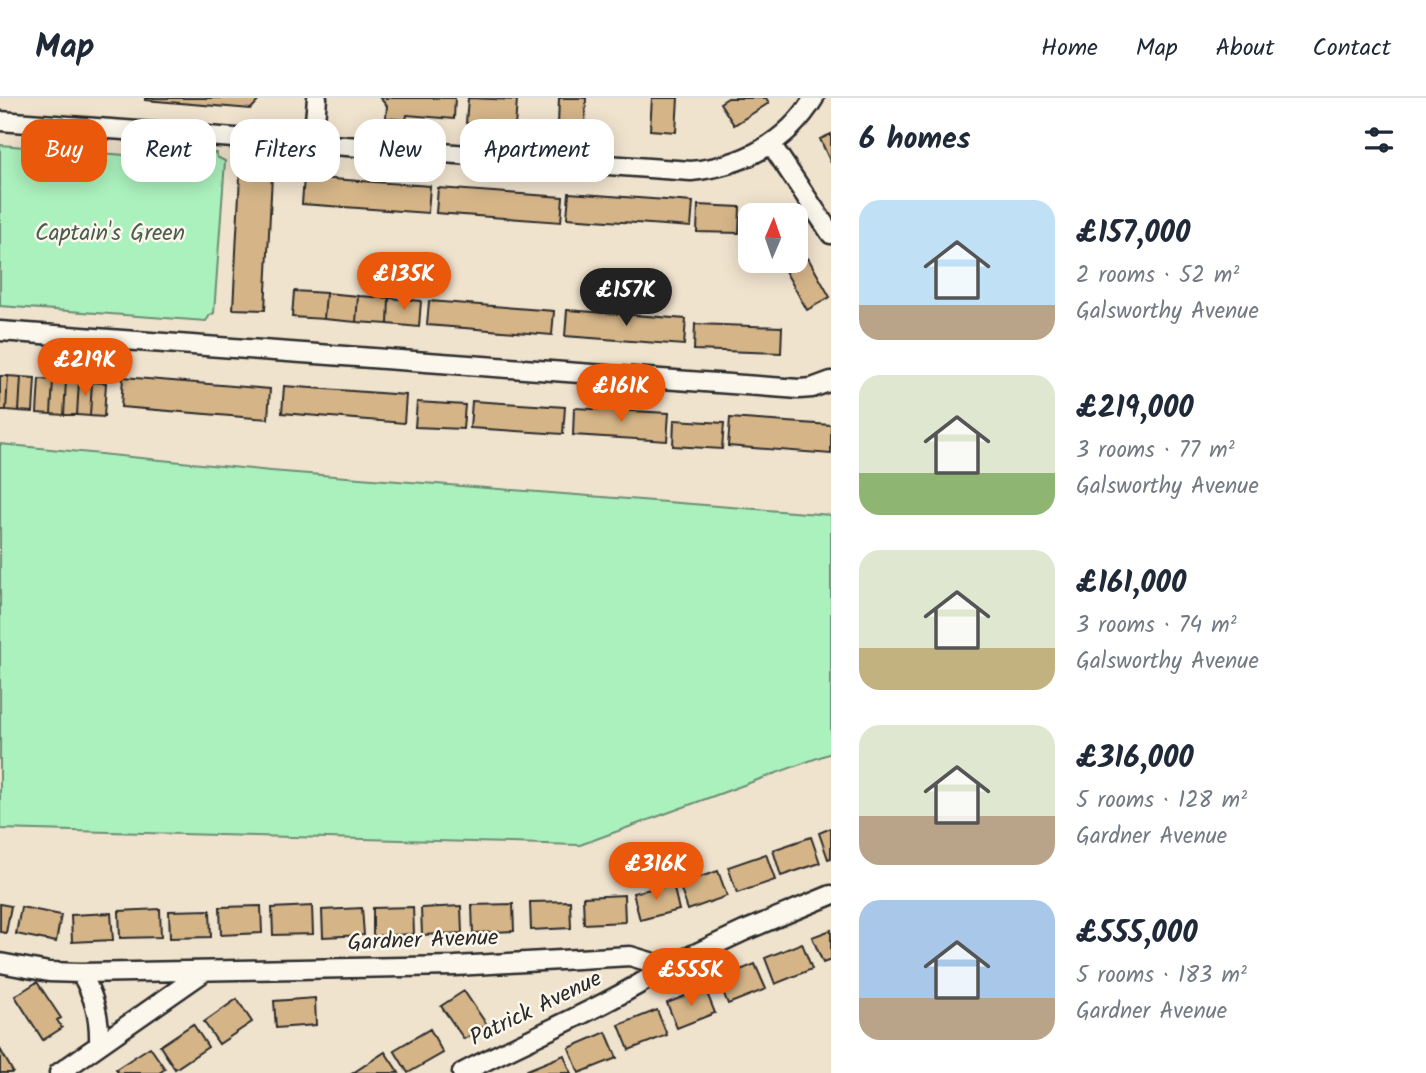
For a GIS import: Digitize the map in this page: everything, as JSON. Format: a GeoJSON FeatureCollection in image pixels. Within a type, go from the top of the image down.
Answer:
{"type":"FeatureCollection","features":[{"type":"Feature","properties":{"kind":"street"},"geometry":{"type":"LineString","coordinates":[[315,119],[317,98]]}},
{"type":"Feature","properties":{"kind":"street"},"geometry":{"type":"LineString","coordinates":[[340,146],[673,171],[709,169],[742,160],[771,144],[798,121],[814,98]]}},
{"type":"Feature","properties":{"kind":"street"},"geometry":{"type":"LineString","coordinates":[[0,121],[230,138]]}},
{"type":"Feature","properties":{"kind":"street"},"geometry":{"type":"LineString","coordinates":[[771,144],[831,234]]}},
{"type":"Feature","properties":{"kind":"street"},"geometry":{"type":"LineString","coordinates":[[0,331],[799,389],[831,382]]}},
{"type":"Feature","properties":{"kind":"street"},"geometry":{"type":"LineString","coordinates":[[667,967],[831,895]]}},
{"type":"Feature","properties":{"kind":"street","name":"Gardner Avenue"},"geometry":{"type":"LineString","coordinates":[[0,963],[49,972],[81,973],[455,966],[631,956],[667,967]]}},
{"type":"Feature","properties":{"kind":"street","name":"Patrick Avenue"},"geometry":{"type":"LineString","coordinates":[[462,1073],[512,1046],[627,993],[667,967]]}},
{"type":"Feature","properties":{"kind":"street"},"geometry":{"type":"LineString","coordinates":[[59,1073],[205,971]]}},
{"type":"Feature","properties":{"kind":"street"},"geometry":{"type":"LineString","coordinates":[[81,973],[96,1005],[100,1043]]}},
{"type":"Feature","properties":{"kind":"green space","name":"Captain's Green"},"geometry":{"type":"Polygon","coordinates":[[[0,145],[21,147],[21,182],[107,182],[107,154],[121,155],[121,182],[216,182],[216,153],[217,157],[225,161],[214,313],[206,321],[0,306],[0,145]]]}},
{"type":"Feature","properties":{"kind":"green space"},"geometry":{"type":"Polygon","coordinates":[[[0,444],[271,471],[831,515],[831,753],[580,845],[0,829],[0,444]]]}},
{"type":"Feature","properties":{"kind":"building"},"geometry":{"type":"Polygon","coordinates":[[[145,98],[261,98],[251,109],[145,98]]]}},
{"type":"Feature","properties":{"kind":"building"},"geometry":{"type":"Polygon","coordinates":[[[380,98],[455,98],[454,119],[407,115],[406,119],[386,118],[387,106],[380,98]]]}},
{"type":"Feature","properties":{"kind":"building"},"geometry":{"type":"Polygon","coordinates":[[[468,98],[517,100],[516,119],[466,119],[468,98]]]}},
{"type":"Feature","properties":{"kind":"building"},"geometry":{"type":"Polygon","coordinates":[[[559,98],[586,98],[585,119],[558,119],[559,98]]]}},
{"type":"Feature","properties":{"kind":"building"},"geometry":{"type":"Polygon","coordinates":[[[652,98],[678,98],[676,132],[650,130],[652,98]]]}},
{"type":"Feature","properties":{"kind":"building"},"geometry":{"type":"Polygon","coordinates":[[[728,98],[766,98],[769,103],[734,125],[720,103],[728,98]]]}},
{"type":"Feature","properties":{"kind":"building"},"geometry":{"type":"Polygon","coordinates":[[[831,134],[831,163],[820,139],[831,134]]]}},
{"type":"Feature","properties":{"kind":"building"},"geometry":{"type":"Polygon","coordinates":[[[340,180],[430,186],[428,213],[302,204],[304,182],[340,182],[340,180]]]}},
{"type":"Feature","properties":{"kind":"building"},"geometry":{"type":"Polygon","coordinates":[[[240,182],[272,182],[265,310],[233,309],[240,182]]]}},
{"type":"Feature","properties":{"kind":"building"},"geometry":{"type":"Polygon","coordinates":[[[438,188],[563,197],[561,222],[436,213],[438,188]]]}},
{"type":"Feature","properties":{"kind":"building"},"geometry":{"type":"Polygon","coordinates":[[[569,193],[693,202],[691,227],[567,218],[569,193]]]}},
{"type":"Feature","properties":{"kind":"building"},"geometry":{"type":"Polygon","coordinates":[[[698,205],[738,207],[738,233],[697,232],[698,205]]]}},
{"type":"Feature","properties":{"kind":"building"},"geometry":{"type":"Polygon","coordinates":[[[808,258],[830,297],[807,310],[786,273],[808,273],[808,258]]]}},
{"type":"Feature","properties":{"kind":"building"},"geometry":{"type":"Polygon","coordinates":[[[294,291],[326,293],[324,319],[292,317],[294,291]]]}},
{"type":"Feature","properties":{"kind":"building"},"geometry":{"type":"Polygon","coordinates":[[[326,293],[358,296],[356,322],[324,319],[326,293]]]}},
{"type":"Feature","properties":{"kind":"building"},"geometry":{"type":"Polygon","coordinates":[[[358,296],[389,298],[388,324],[356,322],[358,296]]]}},
{"type":"Feature","properties":{"kind":"building"},"geometry":{"type":"Polygon","coordinates":[[[389,298],[421,301],[419,327],[388,324],[389,298]]]}},
{"type":"Feature","properties":{"kind":"building"},"geometry":{"type":"Polygon","coordinates":[[[429,301],[554,311],[552,335],[427,325],[429,301]]]}},
{"type":"Feature","properties":{"kind":"building"},"geometry":{"type":"Polygon","coordinates":[[[567,310],[686,319],[684,345],[565,336],[567,310]]]}},
{"type":"Feature","properties":{"kind":"building"},"geometry":{"type":"Polygon","coordinates":[[[695,324],[782,327],[781,353],[694,350],[695,324]]]}},
{"type":"Feature","properties":{"kind":"building"},"geometry":{"type":"Polygon","coordinates":[[[0,376],[8,376],[6,410],[0,410],[0,376]]]}},
{"type":"Feature","properties":{"kind":"building"},"geometry":{"type":"Polygon","coordinates":[[[8,376],[21,377],[19,411],[6,410],[8,376]]]}},
{"type":"Feature","properties":{"kind":"building"},"geometry":{"type":"Polygon","coordinates":[[[21,377],[35,378],[33,412],[19,411],[21,377]]]}},
{"type":"Feature","properties":{"kind":"building"},"geometry":{"type":"Polygon","coordinates":[[[123,377],[270,389],[268,419],[121,407],[123,377]]]}},
{"type":"Feature","properties":{"kind":"building"},"geometry":{"type":"Polygon","coordinates":[[[39,379],[53,380],[51,414],[37,413],[39,379]]]}},
{"type":"Feature","properties":{"kind":"building"},"geometry":{"type":"Polygon","coordinates":[[[53,380],[66,381],[64,415],[51,414],[53,380]]]}},
{"type":"Feature","properties":{"kind":"building"},"geometry":{"type":"Polygon","coordinates":[[[66,381],[79,381],[77,415],[64,415],[66,381]]]}},
{"type":"Feature","properties":{"kind":"building"},"geometry":{"type":"Polygon","coordinates":[[[79,381],[92,382],[90,416],[77,415],[79,381]]]}},
{"type":"Feature","properties":{"kind":"building"},"geometry":{"type":"Polygon","coordinates":[[[92,382],[106,383],[104,417],[90,416],[92,382]]]}},
{"type":"Feature","properties":{"kind":"building"},"geometry":{"type":"Polygon","coordinates":[[[284,386],[406,395],[404,423],[282,413],[284,386]]]}},
{"type":"Feature","properties":{"kind":"building"},"geometry":{"type":"Polygon","coordinates":[[[472,401],[565,407],[563,434],[470,428],[472,401]]]}},
{"type":"Feature","properties":{"kind":"building"},"geometry":{"type":"Polygon","coordinates":[[[417,402],[465,405],[463,429],[415,427],[417,402]]]}},
{"type":"Feature","properties":{"kind":"building"},"geometry":{"type":"Polygon","coordinates":[[[574,408],[669,413],[667,441],[573,435],[574,408]]]}},
{"type":"Feature","properties":{"kind":"building"},"geometry":{"type":"Polygon","coordinates":[[[730,418],[831,425],[831,454],[728,446],[730,418]]]}},
{"type":"Feature","properties":{"kind":"building"},"geometry":{"type":"Polygon","coordinates":[[[674,420],[724,423],[722,449],[673,446],[674,420]]]}},
{"type":"Feature","properties":{"kind":"building"},"geometry":{"type":"Polygon","coordinates":[[[831,828],[831,858],[828,859],[819,833],[831,828]]]}},
{"type":"Feature","properties":{"kind":"building"},"geometry":{"type":"Polygon","coordinates":[[[811,837],[820,863],[781,876],[773,850],[811,837]]]}},
{"type":"Feature","properties":{"kind":"building"},"geometry":{"type":"Polygon","coordinates":[[[766,854],[775,880],[737,893],[728,867],[766,854]]]}},
{"type":"Feature","properties":{"kind":"building"},"geometry":{"type":"Polygon","coordinates":[[[718,871],[727,896],[688,910],[679,884],[718,871]]]}},
{"type":"Feature","properties":{"kind":"building"},"geometry":{"type":"Polygon","coordinates":[[[673,884],[679,910],[640,920],[633,893],[673,884]]]}},
{"type":"Feature","properties":{"kind":"building"},"geometry":{"type":"Polygon","coordinates":[[[624,895],[625,922],[584,924],[583,897],[624,895]]]}},
{"type":"Feature","properties":{"kind":"building"},"geometry":{"type":"Polygon","coordinates":[[[570,901],[571,928],[531,930],[530,902],[570,901]]]}},
{"type":"Feature","properties":{"kind":"building"},"geometry":{"type":"Polygon","coordinates":[[[0,904],[11,906],[6,933],[0,932],[0,904]]]}},
{"type":"Feature","properties":{"kind":"building"},"geometry":{"type":"Polygon","coordinates":[[[513,904],[514,931],[473,933],[472,905],[513,904]]]}},
{"type":"Feature","properties":{"kind":"building"},"geometry":{"type":"Polygon","coordinates":[[[261,906],[262,933],[221,935],[220,907],[261,906]]]}},
{"type":"Feature","properties":{"kind":"building"},"geometry":{"type":"Polygon","coordinates":[[[312,906],[313,934],[273,935],[272,908],[312,906]]]}},
{"type":"Feature","properties":{"kind":"building"},"geometry":{"type":"Polygon","coordinates":[[[461,906],[462,933],[422,935],[421,908],[461,906]]]}},
{"type":"Feature","properties":{"kind":"building"},"geometry":{"type":"Polygon","coordinates":[[[21,907],[61,915],[56,942],[16,934],[21,907]]]}},
{"type":"Feature","properties":{"kind":"building"},"geometry":{"type":"Polygon","coordinates":[[[413,907],[414,934],[373,936],[373,908],[413,907]]]}},
{"type":"Feature","properties":{"kind":"building"},"geometry":{"type":"Polygon","coordinates":[[[362,908],[364,935],[323,937],[322,910],[362,908]]]}},
{"type":"Feature","properties":{"kind":"building"},"geometry":{"type":"Polygon","coordinates":[[[160,909],[161,937],[120,938],[119,911],[160,909]]]}},
{"type":"Feature","properties":{"kind":"building"},"geometry":{"type":"Polygon","coordinates":[[[210,910],[211,937],[170,938],[169,911],[210,910]]]}},
{"type":"Feature","properties":{"kind":"building"},"geometry":{"type":"Polygon","coordinates":[[[111,913],[113,940],[72,942],[71,915],[111,913]]]}},
{"type":"Feature","properties":{"kind":"building"},"geometry":{"type":"Polygon","coordinates":[[[831,930],[831,960],[823,963],[812,937],[831,930]]]}},
{"type":"Feature","properties":{"kind":"building"},"geometry":{"type":"Polygon","coordinates":[[[802,943],[812,969],[775,984],[765,958],[802,943]]]}},
{"type":"Feature","properties":{"kind":"building"},"geometry":{"type":"Polygon","coordinates":[[[755,964],[766,989],[728,1004],[718,979],[755,964]]]}},
{"type":"Feature","properties":{"kind":"building"},"geometry":{"type":"Polygon","coordinates":[[[37,982],[61,1018],[57,1020],[62,1028],[43,1040],[15,996],[37,982]]]}},
{"type":"Feature","properties":{"kind":"building"},"geometry":{"type":"Polygon","coordinates":[[[705,988],[715,1013],[677,1028],[667,1003],[705,988]]]}},
{"type":"Feature","properties":{"kind":"building"},"geometry":{"type":"Polygon","coordinates":[[[464,991],[487,1025],[464,1039],[441,1006],[464,991]]]}},
{"type":"Feature","properties":{"kind":"building"},"geometry":{"type":"Polygon","coordinates":[[[315,998],[316,1025],[276,1028],[274,1001],[315,998]]]}},
{"type":"Feature","properties":{"kind":"building"},"geometry":{"type":"Polygon","coordinates":[[[237,999],[252,1022],[219,1044],[204,1022],[237,999]]]}},
{"type":"Feature","properties":{"kind":"building"},"geometry":{"type":"Polygon","coordinates":[[[657,1010],[667,1035],[629,1050],[619,1025],[657,1010]]]}},
{"type":"Feature","properties":{"kind":"building"},"geometry":{"type":"Polygon","coordinates":[[[193,1024],[208,1047],[175,1069],[160,1046],[193,1024]]]}},
{"type":"Feature","properties":{"kind":"building"},"geometry":{"type":"Polygon","coordinates":[[[430,1029],[443,1053],[408,1073],[394,1050],[430,1029]]]}},
{"type":"Feature","properties":{"kind":"building"},"geometry":{"type":"Polygon","coordinates":[[[606,1032],[617,1058],[579,1073],[569,1048],[606,1032]]]}},
{"type":"Feature","properties":{"kind":"building"},"geometry":{"type":"Polygon","coordinates":[[[150,1047],[165,1069],[159,1073],[118,1073],[116,1069],[150,1047]]]}},
{"type":"Feature","properties":{"kind":"building"},"geometry":{"type":"Polygon","coordinates":[[[0,1049],[13,1072],[0,1073],[0,1049]]]}},
{"type":"Feature","properties":{"kind":"building"},"geometry":{"type":"Polygon","coordinates":[[[385,1052],[399,1073],[353,1073],[385,1052]]]}},
{"type":"Feature","properties":{"kind":"building"},"geometry":{"type":"Polygon","coordinates":[[[564,1055],[571,1073],[528,1073],[527,1070],[564,1055]]]}}]}
